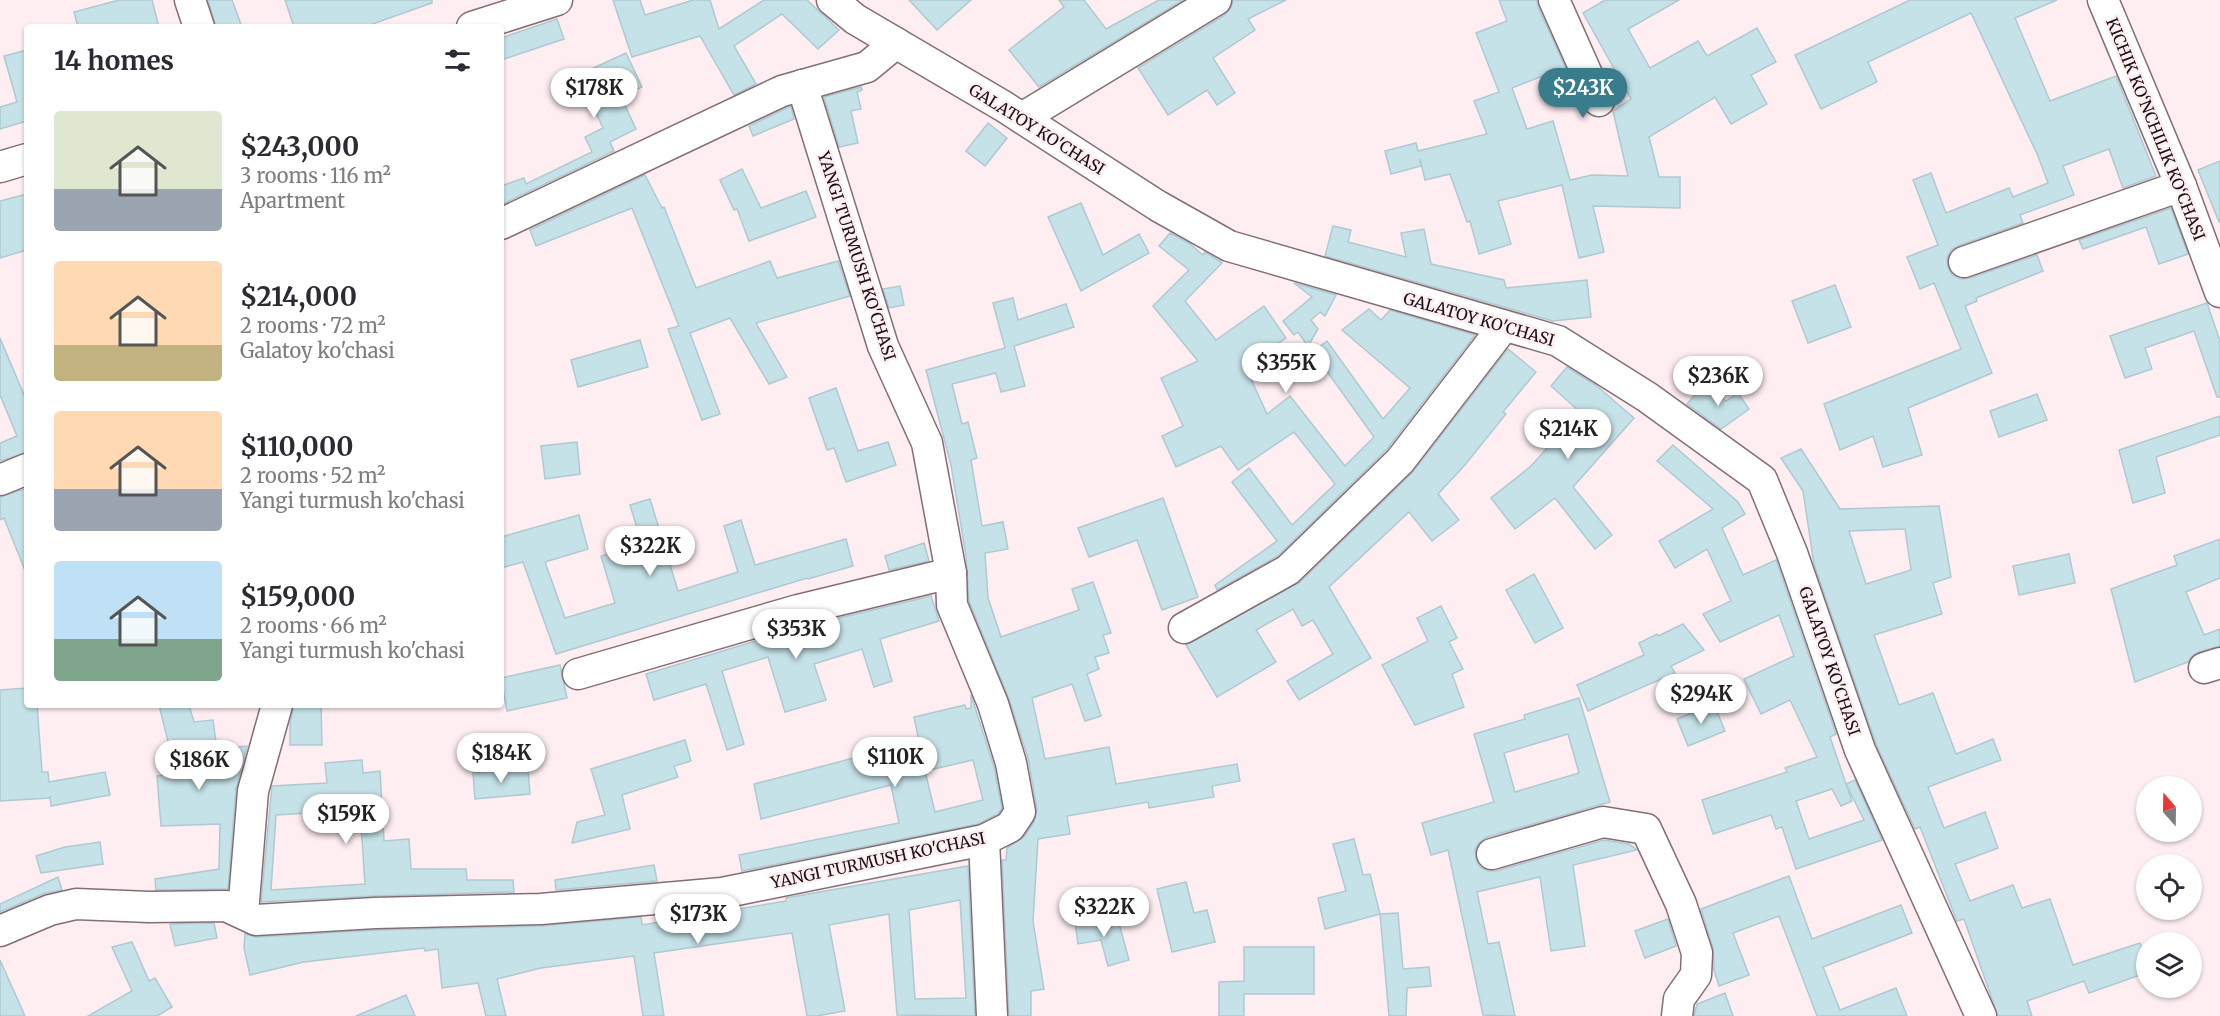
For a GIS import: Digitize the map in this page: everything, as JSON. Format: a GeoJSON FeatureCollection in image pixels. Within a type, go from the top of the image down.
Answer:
{"type":"FeatureCollection","features":[{"type":"Feature","properties":{"kind":"street"},"geometry":{"type":"LineString","coordinates":[[190,0],[198,24]]}},
{"type":"Feature","properties":{"kind":"street"},"geometry":{"type":"LineString","coordinates":[[481,24],[557,0]]}},
{"type":"Feature","properties":{"kind":"street","name":"GALATOY KO'CHASI"},"geometry":{"type":"LineString","coordinates":[[832,0],[855,19],[1022,118],[1158,206],[1229,246],[1558,341],[1647,397],[1762,480],[1792,553],[1860,750],[1981,1016]]}},
{"type":"Feature","properties":{"kind":"street"},"geometry":{"type":"LineString","coordinates":[[1022,118],[1216,0]]}},
{"type":"Feature","properties":{"kind":"street"},"geometry":{"type":"LineString","coordinates":[[1554,0],[1599,101]]}},
{"type":"Feature","properties":{"kind":"street","name":"KICHIK KO‘NCHILIK KO‘CHASI"},"geometry":{"type":"LineString","coordinates":[[2103,0],[2181,186],[2220,292]]}},
{"type":"Feature","properties":{"kind":"street"},"geometry":{"type":"LineString","coordinates":[[504,223],[782,91],[867,67],[896,43]]}},
{"type":"Feature","properties":{"kind":"street","name":"YANGI TURMUSH KO'CHASI"},"geometry":{"type":"LineString","coordinates":[[0,931],[50,910],[76,904],[149,907],[226,906],[256,920],[375,913],[541,909],[722,893],[984,840],[1010,827],[1020,812],[1011,763],[993,704],[952,605],[951,573],[927,443],[883,346],[802,85]]}},
{"type":"Feature","properties":{"kind":"street"},"geometry":{"type":"LineString","coordinates":[[0,167],[24,160]]}},
{"type":"Feature","properties":{"kind":"street"},"geometry":{"type":"LineString","coordinates":[[1964,262],[2181,186]]}},
{"type":"Feature","properties":{"kind":"street"},"geometry":{"type":"LineString","coordinates":[[1184,628],[1287,570],[1400,461],[1504,326]]}},
{"type":"Feature","properties":{"kind":"street"},"geometry":{"type":"LineString","coordinates":[[0,480],[24,470]]}},
{"type":"Feature","properties":{"kind":"street"},"geometry":{"type":"LineString","coordinates":[[578,674],[798,610],[951,573]]}},
{"type":"Feature","properties":{"kind":"street"},"geometry":{"type":"LineString","coordinates":[[243,913],[253,791],[276,708]]}},
{"type":"Feature","properties":{"kind":"street"},"geometry":{"type":"LineString","coordinates":[[1492,854],[1603,822],[1646,829],[1682,903],[1696,953],[1696,975],[1678,999],[1677,1016]]}},
{"type":"Feature","properties":{"kind":"street"},"geometry":{"type":"LineString","coordinates":[[984,840],[992,1016]]}},
{"type":"Feature","properties":{"kind":"building"},"geometry":{"type":"Polygon","coordinates":[[[119,0],[152,0],[158,24],[77,24],[74,12],[119,0]]]}},
{"type":"Feature","properties":{"kind":"building"},"geometry":{"type":"Polygon","coordinates":[[[208,0],[232,0],[241,24],[215,24],[208,0]]]}},
{"type":"Feature","properties":{"kind":"building"},"geometry":{"type":"Polygon","coordinates":[[[285,0],[432,0],[432,3],[372,24],[293,24],[285,0]]]}},
{"type":"Feature","properties":{"kind":"building"},"geometry":{"type":"Polygon","coordinates":[[[613,0],[640,0],[645,15],[693,0],[710,0],[719,29],[764,0],[807,0],[839,30],[818,49],[782,14],[734,46],[756,84],[734,95],[700,36],[632,57],[613,0]]]}},
{"type":"Feature","properties":{"kind":"building"},"geometry":{"type":"Polygon","coordinates":[[[909,0],[971,0],[937,30],[909,0]]]}},
{"type":"Feature","properties":{"kind":"building"},"geometry":{"type":"Polygon","coordinates":[[[1059,0],[1084,0],[1106,29],[1159,0],[1183,0],[1039,87],[1009,50],[1064,7],[1059,0]]]}},
{"type":"Feature","properties":{"kind":"building"},"geometry":{"type":"Polygon","coordinates":[[[1233,0],[1286,0],[1248,19],[1255,30],[1213,58],[1235,93],[1217,105],[1207,90],[1168,115],[1138,68],[1225,15],[1231,8],[1233,0]]]}},
{"type":"Feature","properties":{"kind":"building"},"geometry":{"type":"Polygon","coordinates":[[[1499,0],[1537,0],[1538,7],[1568,73],[1555,78],[1553,72],[1512,88],[1527,129],[1553,121],[1570,180],[1592,175],[1628,176],[1613,111],[1631,99],[1583,13],[1605,0],[1679,0],[1628,29],[1650,68],[1698,41],[1707,56],[1757,28],[1776,62],[1751,75],[1767,104],[1731,124],[1715,97],[1649,137],[1659,177],[1680,177],[1680,208],[1593,206],[1604,252],[1579,258],[1562,185],[1498,201],[1511,244],[1479,254],[1470,221],[1467,222],[1450,174],[1425,180],[1420,159],[1421,166],[1391,174],[1385,151],[1416,143],[1418,151],[1487,134],[1474,101],[1499,92],[1476,33],[1507,21],[1499,0]]]}},
{"type":"Feature","properties":{"kind":"building"},"geometry":{"type":"Polygon","coordinates":[[[1910,0],[2057,0],[2015,18],[2050,101],[2116,76],[2156,176],[2123,188],[2109,149],[2063,166],[2074,195],[2020,215],[2023,223],[1951,250],[1947,258],[1948,267],[1952,275],[1960,279],[1970,278],[2037,255],[2043,271],[1976,298],[1977,301],[1965,306],[1992,373],[1908,408],[1922,455],[1883,467],[1873,436],[1840,450],[1824,404],[1961,349],[1934,283],[1920,289],[1907,257],[1938,245],[1913,180],[1931,173],[1946,213],[2009,188],[2013,197],[2048,183],[2038,156],[1971,13],[1868,62],[1877,82],[1821,109],[1795,55],[1910,0]]]}},
{"type":"Feature","properties":{"kind":"building"},"geometry":{"type":"Polygon","coordinates":[[[557,19],[564,39],[504,59],[504,37],[557,19]]]}},
{"type":"Feature","properties":{"kind":"building"},"geometry":{"type":"Polygon","coordinates":[[[24,51],[24,122],[0,129],[0,107],[17,102],[4,56],[24,51]]]}},
{"type":"Feature","properties":{"kind":"building"},"geometry":{"type":"Polygon","coordinates":[[[626,53],[642,87],[621,97],[636,129],[610,142],[614,151],[504,204],[504,185],[524,178],[526,184],[592,152],[585,137],[603,128],[578,75],[626,53]]]}},
{"type":"Feature","properties":{"kind":"building"},"geometry":{"type":"Polygon","coordinates":[[[861,87],[862,90],[857,92],[861,109],[851,111],[858,143],[839,147],[824,97],[861,87]]]}},
{"type":"Feature","properties":{"kind":"building"},"geometry":{"type":"Polygon","coordinates":[[[791,106],[794,119],[753,136],[749,126],[791,106]]]}},
{"type":"Feature","properties":{"kind":"building"},"geometry":{"type":"Polygon","coordinates":[[[988,123],[1007,138],[985,166],[966,151],[988,123]]]}},
{"type":"Feature","properties":{"kind":"building"},"geometry":{"type":"Polygon","coordinates":[[[2220,161],[2220,222],[2219,222],[2198,170],[2220,161]]]}},
{"type":"Feature","properties":{"kind":"building"},"geometry":{"type":"Polygon","coordinates":[[[742,169],[761,208],[806,191],[816,217],[749,241],[737,209],[734,210],[720,180],[742,169]]]}},
{"type":"Feature","properties":{"kind":"building"},"geometry":{"type":"Polygon","coordinates":[[[645,175],[662,208],[664,207],[696,288],[770,261],[777,278],[838,261],[850,296],[756,323],[787,377],[769,384],[730,318],[690,333],[720,414],[702,420],[668,329],[679,326],[632,208],[536,246],[530,230],[645,175]]]}},
{"type":"Feature","properties":{"kind":"building"},"geometry":{"type":"Polygon","coordinates":[[[24,195],[24,251],[0,258],[0,201],[24,195]]]}},
{"type":"Feature","properties":{"kind":"building"},"geometry":{"type":"Polygon","coordinates":[[[1081,203],[1103,255],[1139,234],[1149,253],[1081,291],[1048,217],[1081,203]]]}},
{"type":"Feature","properties":{"kind":"building"},"geometry":{"type":"Polygon","coordinates":[[[2171,208],[2188,254],[2159,264],[2146,227],[2083,249],[2079,240],[2171,208]]]}},
{"type":"Feature","properties":{"kind":"building"},"geometry":{"type":"Polygon","coordinates":[[[1333,226],[1351,230],[1348,242],[1406,257],[1401,233],[1424,229],[1431,264],[1504,280],[1506,288],[1587,280],[1591,317],[1553,321],[1325,256],[1333,226]]]}},
{"type":"Feature","properties":{"kind":"building"},"geometry":{"type":"Polygon","coordinates":[[[1170,233],[1189,243],[1203,255],[1205,252],[1222,263],[1185,301],[1216,340],[1264,306],[1286,338],[1245,366],[1267,414],[1290,396],[1345,466],[1374,437],[1313,352],[1327,341],[1383,419],[1410,388],[1342,330],[1369,309],[1381,320],[1390,310],[1475,335],[1387,449],[1278,556],[1217,590],[1215,585],[1277,541],[1232,482],[1249,468],[1292,525],[1335,484],[1294,432],[1238,470],[1221,446],[1176,467],[1162,436],[1183,426],[1161,378],[1198,361],[1153,306],[1189,270],[1159,246],[1170,233]]]}},
{"type":"Feature","properties":{"kind":"building"},"geometry":{"type":"Polygon","coordinates":[[[1294,283],[1336,295],[1325,316],[1320,312],[1311,320],[1318,329],[1308,346],[1298,332],[1294,335],[1283,321],[1312,297],[1294,283]]]}},
{"type":"Feature","properties":{"kind":"building"},"geometry":{"type":"Polygon","coordinates":[[[1835,285],[1851,327],[1808,343],[1792,301],[1835,285]]]}},
{"type":"Feature","properties":{"kind":"building"},"geometry":{"type":"Polygon","coordinates":[[[900,286],[904,305],[889,308],[883,289],[900,286]]]}},
{"type":"Feature","properties":{"kind":"building"},"geometry":{"type":"Polygon","coordinates":[[[1013,298],[1018,320],[1066,304],[1074,327],[1014,346],[1025,386],[1001,392],[996,373],[952,384],[962,424],[968,422],[977,458],[971,460],[982,526],[1003,522],[1008,549],[985,553],[988,598],[1001,637],[1079,610],[1072,589],[1093,582],[1111,633],[1103,635],[1109,653],[1095,657],[1099,669],[1087,674],[1101,716],[1085,721],[1072,684],[1032,698],[1045,759],[1109,747],[1116,784],[1237,764],[1240,781],[1212,786],[1214,797],[1149,808],[1148,802],[1067,816],[1070,834],[1038,839],[1033,921],[1044,989],[1031,991],[1031,1016],[1009,1016],[1002,860],[1006,860],[1007,848],[1024,837],[1034,822],[1037,809],[1028,758],[1009,699],[969,601],[966,556],[951,465],[926,370],[1005,348],[993,303],[1013,298]]]}},
{"type":"Feature","properties":{"kind":"building"},"geometry":{"type":"Polygon","coordinates":[[[2207,303],[2220,341],[2220,397],[2217,397],[2194,331],[2145,348],[2152,369],[2125,378],[2110,336],[2207,303]]]}},
{"type":"Feature","properties":{"kind":"building"},"geometry":{"type":"Polygon","coordinates":[[[0,338],[24,395],[24,453],[0,461],[0,443],[17,436],[0,395],[0,338]]]}},
{"type":"Feature","properties":{"kind":"building"},"geometry":{"type":"Polygon","coordinates":[[[640,340],[648,367],[578,387],[571,360],[640,340]]]}},
{"type":"Feature","properties":{"kind":"building"},"geometry":{"type":"Polygon","coordinates":[[[1508,349],[1536,372],[1503,412],[1506,414],[1438,494],[1459,520],[1432,541],[1409,512],[1329,587],[1371,658],[1299,700],[1287,681],[1333,654],[1313,620],[1302,626],[1293,609],[1256,630],[1276,662],[1217,697],[1186,645],[1300,582],[1412,473],[1508,349]]]}},
{"type":"Feature","properties":{"kind":"building"},"geometry":{"type":"Polygon","coordinates":[[[1567,367],[1597,386],[1634,418],[1573,487],[1612,535],[1595,549],[1555,498],[1515,529],[1491,498],[1530,467],[1580,412],[1551,386],[1567,367]]]}},
{"type":"Feature","properties":{"kind":"building"},"geometry":{"type":"Polygon","coordinates":[[[1705,383],[1726,401],[1738,393],[1749,409],[1721,429],[1687,404],[1705,383]]]}},
{"type":"Feature","properties":{"kind":"building"},"geometry":{"type":"Polygon","coordinates":[[[836,388],[858,451],[888,442],[896,465],[846,482],[834,448],[827,450],[809,398],[836,388]]]}},
{"type":"Feature","properties":{"kind":"building"},"geometry":{"type":"Polygon","coordinates":[[[2037,394],[2047,420],[1999,437],[1990,411],[2037,394]]]}},
{"type":"Feature","properties":{"kind":"building"},"geometry":{"type":"Polygon","coordinates":[[[2220,416],[2220,435],[2156,457],[2165,493],[2133,503],[2119,450],[2220,416]]]}},
{"type":"Feature","properties":{"kind":"building"},"geometry":{"type":"Polygon","coordinates":[[[577,442],[580,474],[545,479],[541,446],[577,442]]]}},
{"type":"Feature","properties":{"kind":"building"},"geometry":{"type":"Polygon","coordinates":[[[1673,445],[1738,502],[1745,514],[1722,528],[1743,575],[1776,560],[1836,734],[1830,737],[1846,784],[1855,780],[1882,840],[1796,869],[1782,827],[1776,829],[1771,815],[1713,834],[1702,800],[1787,772],[1785,768],[1817,757],[1790,700],[1761,714],[1744,679],[1794,656],[1779,615],[1720,642],[1703,614],[1731,601],[1707,549],[1675,568],[1659,541],[1713,509],[1657,461],[1673,445]],[[1846,784],[1852,801],[1841,806],[1832,789],[1796,801],[1809,839],[1864,820],[1846,784]]]}},
{"type":"Feature","properties":{"kind":"building"},"geometry":{"type":"Polygon","coordinates":[[[1801,449],[1840,509],[1939,506],[1951,577],[1933,583],[1942,614],[1874,635],[1899,705],[1933,693],[1956,754],[1993,739],[2001,760],[1928,787],[1944,828],[1985,812],[1998,848],[1955,864],[1970,901],[2013,885],[2022,908],[2050,899],[2073,965],[2136,944],[2136,977],[2089,993],[2084,981],[2027,1001],[2032,1016],[1998,1016],[1964,919],[1957,921],[1920,827],[1915,829],[1876,744],[1814,564],[1803,491],[1781,458],[1801,449]],[[1905,529],[1849,531],[1866,584],[1911,570],[1905,529]]]}},
{"type":"Feature","properties":{"kind":"building"},"geometry":{"type":"Polygon","coordinates":[[[24,489],[24,568],[4,518],[0,520],[0,497],[24,489]]]}},
{"type":"Feature","properties":{"kind":"building"},"geometry":{"type":"Polygon","coordinates":[[[1163,498],[1198,597],[1162,610],[1137,540],[1089,557],[1078,528],[1163,498]]]}},
{"type":"Feature","properties":{"kind":"building"},"geometry":{"type":"Polygon","coordinates":[[[650,499],[678,591],[738,572],[724,526],[741,520],[755,565],[846,539],[853,566],[556,654],[523,562],[504,567],[504,536],[579,515],[588,549],[545,562],[565,618],[615,603],[601,556],[642,544],[630,505],[650,499]]]}},
{"type":"Feature","properties":{"kind":"building"},"geometry":{"type":"Polygon","coordinates":[[[2220,539],[2220,578],[2186,592],[2204,635],[2220,629],[2220,646],[2199,652],[2188,662],[2135,682],[2111,589],[2177,565],[2174,556],[2220,539]]]}},
{"type":"Feature","properties":{"kind":"building"},"geometry":{"type":"Polygon","coordinates":[[[924,543],[929,561],[889,570],[885,556],[924,543]]]}},
{"type":"Feature","properties":{"kind":"building"},"geometry":{"type":"Polygon","coordinates":[[[2069,554],[2075,583],[2019,595],[2013,566],[2069,554]]]}},
{"type":"Feature","properties":{"kind":"building"},"geometry":{"type":"Polygon","coordinates":[[[1534,574],[1563,628],[1535,643],[1506,590],[1534,574]]]}},
{"type":"Feature","properties":{"kind":"building"},"geometry":{"type":"Polygon","coordinates":[[[931,596],[939,621],[880,639],[892,681],[874,687],[862,649],[814,664],[826,700],[785,712],[768,657],[722,671],[744,744],[727,750],[706,684],[654,700],[646,674],[802,627],[931,596]]]}},
{"type":"Feature","properties":{"kind":"building"},"geometry":{"type":"Polygon","coordinates":[[[1441,606],[1457,638],[1449,642],[1463,669],[1452,674],[1464,707],[1415,725],[1382,665],[1428,641],[1417,618],[1441,606]]]}},
{"type":"Feature","properties":{"kind":"building"},"geometry":{"type":"Polygon","coordinates":[[[1683,624],[1704,650],[1671,666],[1675,673],[1588,711],[1577,685],[1644,655],[1639,643],[1683,624]]]}},
{"type":"Feature","properties":{"kind":"building"},"geometry":{"type":"Polygon","coordinates":[[[560,665],[567,698],[507,711],[504,677],[560,665]]]}},
{"type":"Feature","properties":{"kind":"building"},"geometry":{"type":"Polygon","coordinates":[[[24,688],[24,708],[37,708],[42,772],[48,772],[49,782],[105,772],[110,795],[51,806],[50,796],[50,798],[0,801],[0,690],[24,688]]]}},
{"type":"Feature","properties":{"kind":"building"},"geometry":{"type":"Polygon","coordinates":[[[971,695],[994,767],[1002,808],[998,814],[978,824],[742,871],[739,855],[899,823],[891,785],[761,819],[754,784],[919,741],[914,717],[965,705],[966,709],[971,708],[971,695]],[[973,760],[925,771],[935,812],[983,800],[973,760]]]}},
{"type":"Feature","properties":{"kind":"building"},"geometry":{"type":"Polygon","coordinates":[[[1579,698],[1610,802],[1487,837],[1475,849],[1480,867],[1488,871],[1496,871],[1604,840],[1629,844],[1637,850],[1573,865],[1585,946],[1551,951],[1540,877],[1477,892],[1488,944],[1499,942],[1515,1016],[1483,1015],[1448,850],[1431,855],[1422,823],[1494,802],[1474,734],[1525,719],[1524,715],[1579,698]],[[1568,734],[1504,753],[1515,792],[1579,773],[1568,734]]]}},
{"type":"Feature","properties":{"kind":"building"},"geometry":{"type":"Polygon","coordinates":[[[1714,704],[1725,731],[1688,746],[1677,719],[1714,704]]]}},
{"type":"Feature","properties":{"kind":"building"},"geometry":{"type":"Polygon","coordinates":[[[160,708],[190,708],[194,722],[213,720],[217,749],[247,746],[236,789],[228,889],[156,890],[155,879],[219,869],[220,824],[161,826],[157,776],[176,774],[160,708]]]}},
{"type":"Feature","properties":{"kind":"building"},"geometry":{"type":"Polygon","coordinates":[[[293,708],[321,708],[322,745],[290,745],[290,724],[293,708]]]}},
{"type":"Feature","properties":{"kind":"building"},"geometry":{"type":"Polygon","coordinates":[[[685,740],[691,761],[674,766],[678,777],[622,795],[630,829],[572,843],[577,822],[605,815],[591,769],[685,740]]]}},
{"type":"Feature","properties":{"kind":"building"},"geometry":{"type":"Polygon","coordinates":[[[362,760],[363,773],[380,771],[384,841],[409,839],[411,869],[466,869],[467,880],[513,880],[514,892],[261,902],[272,786],[327,783],[325,763],[362,760]],[[360,810],[276,815],[271,890],[365,884],[360,810]]]}},
{"type":"Feature","properties":{"kind":"building"},"geometry":{"type":"Polygon","coordinates":[[[528,769],[530,794],[475,799],[473,773],[528,769]]]}},
{"type":"Feature","properties":{"kind":"building"},"geometry":{"type":"Polygon","coordinates":[[[1354,839],[1363,875],[1370,874],[1380,914],[1325,929],[1318,898],[1346,891],[1333,844],[1354,839]]]}},
{"type":"Feature","properties":{"kind":"building"},"geometry":{"type":"Polygon","coordinates":[[[100,842],[103,864],[41,873],[36,856],[65,847],[100,842]]]}},
{"type":"Feature","properties":{"kind":"building"},"geometry":{"type":"Polygon","coordinates":[[[654,865],[657,881],[556,890],[555,880],[654,865]]]}},
{"type":"Feature","properties":{"kind":"building"},"geometry":{"type":"Polygon","coordinates":[[[968,866],[975,1016],[897,1015],[889,914],[829,925],[845,1011],[817,1016],[807,1016],[792,933],[654,953],[664,1016],[643,1016],[634,956],[541,968],[497,979],[506,1016],[486,1016],[478,983],[442,988],[438,949],[425,951],[424,948],[304,962],[250,975],[244,948],[245,934],[257,937],[376,930],[541,926],[641,917],[642,925],[786,901],[786,898],[968,866]],[[960,900],[909,910],[915,999],[966,998],[960,900]]]}},
{"type":"Feature","properties":{"kind":"building"},"geometry":{"type":"Polygon","coordinates":[[[1789,876],[1812,939],[1901,905],[1912,933],[1823,967],[1840,1010],[1896,988],[1907,1016],[1817,1016],[1779,916],[1733,933],[1749,975],[1719,986],[1714,970],[1713,948],[1701,909],[1789,876]]]}},
{"type":"Feature","properties":{"kind":"building"},"geometry":{"type":"Polygon","coordinates":[[[58,877],[62,890],[43,894],[0,912],[0,904],[58,877]]]}},
{"type":"Feature","properties":{"kind":"building"},"geometry":{"type":"Polygon","coordinates":[[[1186,882],[1194,913],[1207,910],[1215,942],[1172,952],[1157,889],[1186,882]]]}},
{"type":"Feature","properties":{"kind":"building"},"geometry":{"type":"Polygon","coordinates":[[[1398,913],[1403,969],[1429,967],[1431,986],[1407,988],[1406,1016],[1389,1016],[1380,914],[1398,913]]]}},
{"type":"Feature","properties":{"kind":"building"},"geometry":{"type":"Polygon","coordinates":[[[1117,916],[1129,960],[1108,966],[1101,940],[1078,944],[1075,922],[1117,916]]]}},
{"type":"Feature","properties":{"kind":"building"},"geometry":{"type":"Polygon","coordinates":[[[1668,919],[1676,946],[1645,958],[1635,931],[1668,919]]]}},
{"type":"Feature","properties":{"kind":"building"},"geometry":{"type":"Polygon","coordinates":[[[214,923],[217,938],[175,946],[170,924],[214,923]]]}},
{"type":"Feature","properties":{"kind":"building"},"geometry":{"type":"Polygon","coordinates":[[[132,942],[149,981],[155,978],[172,1007],[157,1016],[88,1016],[132,991],[112,947],[132,942]]]}},
{"type":"Feature","properties":{"kind":"building"},"geometry":{"type":"Polygon","coordinates":[[[1244,947],[1314,947],[1314,994],[1244,994],[1244,1016],[1219,1016],[1219,982],[1244,981],[1244,947]]]}},
{"type":"Feature","properties":{"kind":"building"},"geometry":{"type":"Polygon","coordinates":[[[0,960],[25,1016],[0,1016],[0,960]]]}},
{"type":"Feature","properties":{"kind":"building"},"geometry":{"type":"Polygon","coordinates":[[[1725,993],[1733,1016],[1694,1016],[1697,1004],[1725,993]]]}},
{"type":"Feature","properties":{"kind":"building"},"geometry":{"type":"Polygon","coordinates":[[[406,995],[415,1016],[356,1016],[406,995]]]}}]}
